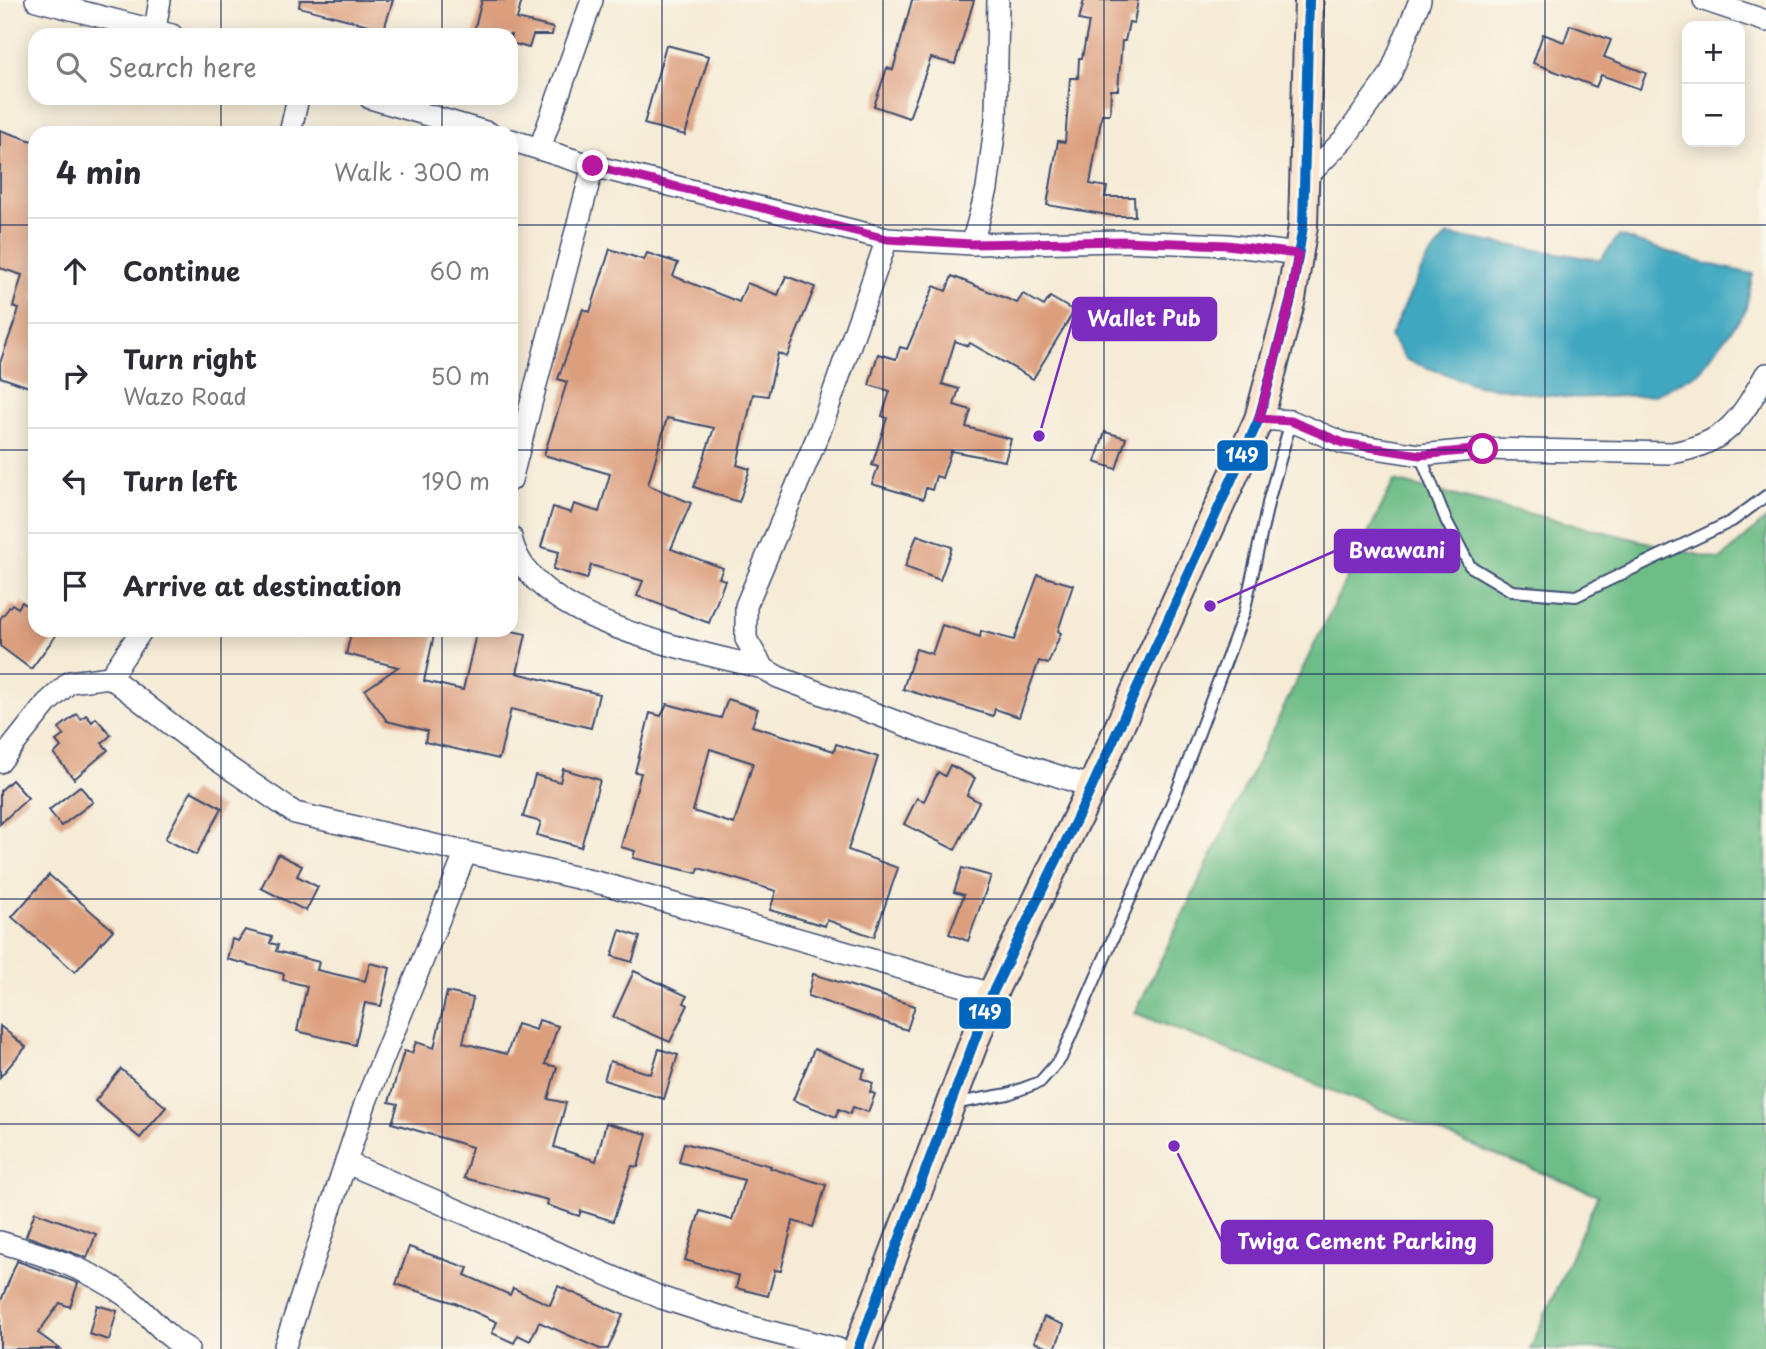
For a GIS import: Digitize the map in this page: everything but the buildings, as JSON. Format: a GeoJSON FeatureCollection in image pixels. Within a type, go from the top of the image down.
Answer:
{"type":"FeatureCollection","features":[{"type":"Feature","properties":{"kind":"main road"},"geometry":{"type":"LineString","coordinates":[[858,1349],[992,994],[1092,787],[1259,419],[1291,299],[1298,254],[1306,178],[1309,0]]}},
{"type":"Feature","properties":{"kind":"street"},"geometry":{"type":"LineString","coordinates":[[36,0],[147,28]]}},
{"type":"Feature","properties":{"kind":"street"},"geometry":{"type":"LineString","coordinates":[[160,0],[163,28]]}},
{"type":"Feature","properties":{"kind":"street"},"geometry":{"type":"LineString","coordinates":[[540,148],[592,0]]}},
{"type":"Feature","properties":{"kind":"street"},"geometry":{"type":"LineString","coordinates":[[972,244],[987,189],[996,120],[998,0]]}},
{"type":"Feature","properties":{"kind":"street"},"geometry":{"type":"LineString","coordinates":[[1306,178],[1344,139],[1390,75],[1420,0]]}},
{"type":"Feature","properties":{"kind":"street"},"geometry":{"type":"LineString","coordinates":[[1704,0],[1766,21]]}},
{"type":"Feature","properties":{"kind":"street"},"geometry":{"type":"LineString","coordinates":[[292,126],[296,105]]}},
{"type":"Feature","properties":{"kind":"street"},"geometry":{"type":"LineString","coordinates":[[394,105],[465,126]]}},
{"type":"Feature","properties":{"kind":"street"},"geometry":{"type":"LineString","coordinates":[[518,142],[593,166],[887,239],[972,244],[1122,241],[1227,245],[1298,254]]}},
{"type":"Feature","properties":{"kind":"street"},"geometry":{"type":"LineString","coordinates":[[518,453],[593,166]]}},
{"type":"Feature","properties":{"kind":"street"},"geometry":{"type":"LineString","coordinates":[[763,668],[746,639],[746,606],[821,428],[887,239]]}},
{"type":"Feature","properties":{"kind":"street"},"geometry":{"type":"LineString","coordinates":[[1259,419],[1291,421],[1343,443],[1420,455],[1483,449],[1672,453],[1700,448],[1724,435],[1743,414],[1766,374]]}},
{"type":"Feature","properties":{"kind":"street"},"geometry":{"type":"LineString","coordinates":[[518,550],[533,578],[578,613],[659,642],[763,668],[778,677],[926,733],[1092,787]]}},
{"type":"Feature","properties":{"kind":"street"},"geometry":{"type":"LineString","coordinates":[[110,677],[137,637]]}},
{"type":"Feature","properties":{"kind":"street"},"geometry":{"type":"LineString","coordinates":[[0,762],[47,703],[70,681],[110,677],[213,757],[295,813],[604,884],[992,994]]}},
{"type":"Feature","properties":{"kind":"street"},"geometry":{"type":"LineString","coordinates":[[284,1349],[366,1101],[466,852]]}},
{"type":"Feature","properties":{"kind":"street"},"geometry":{"type":"LineString","coordinates":[[347,1163],[662,1298],[755,1328],[838,1349]]}},
{"type":"Feature","properties":{"kind":"street"},"geometry":{"type":"LineString","coordinates":[[0,1242],[59,1259],[99,1280],[125,1296],[188,1349]]}},
{"type":"Feature","properties":{"kind":"lane"},"geometry":{"type":"LineString","coordinates":[[950,1105],[1008,1094],[1040,1082],[1061,1058],[1177,791],[1244,613],[1269,499],[1291,421]]}},
{"type":"Feature","properties":{"kind":"lane"},"geometry":{"type":"LineString","coordinates":[[1420,455],[1470,566],[1511,591],[1576,596],[1732,521],[1766,496]]}},
{"type":"Feature","properties":{"kind":"green space"},"geometry":{"type":"Polygon","coordinates":[[[1394,481],[1720,560],[1766,519],[1766,1349],[1530,1349],[1598,1195],[1135,1013],[1394,481]]]}},
{"type":"Feature","properties":{"kind":"water"},"geometry":{"type":"Polygon","coordinates":[[[1447,235],[1600,260],[1619,236],[1703,263],[1753,274],[1745,312],[1698,373],[1655,395],[1569,398],[1476,385],[1406,360],[1390,336],[1426,261],[1447,235]]]}},
{"type":"Feature","properties":{"kind":"transit line","name":"149"},"geometry":{"type":"LineString","coordinates":[[858,1349],[992,994],[1092,787],[1259,419],[1291,299],[1303,226],[1309,0]]}},
{"type":"Feature","properties":{"kind":"place","name":"Wallet Pub"},"geometry":{"type":"Point","coordinates":[1039,436]}},
{"type":"Feature","properties":{"kind":"place","name":"Bwawani"},"geometry":{"type":"Point","coordinates":[1210,606]}},
{"type":"Feature","properties":{"kind":"place","name":"Twiga Cement Parking"},"geometry":{"type":"Point","coordinates":[1174,1146]}},
{"type":"Feature","properties":{"kind":"route"},"geometry":{"type":"LineString","coordinates":[[593,166],[887,239],[972,244],[1122,241],[1227,245],[1298,254],[1291,299],[1259,419],[1291,421],[1343,443],[1420,455],[1483,449]]}}]}
